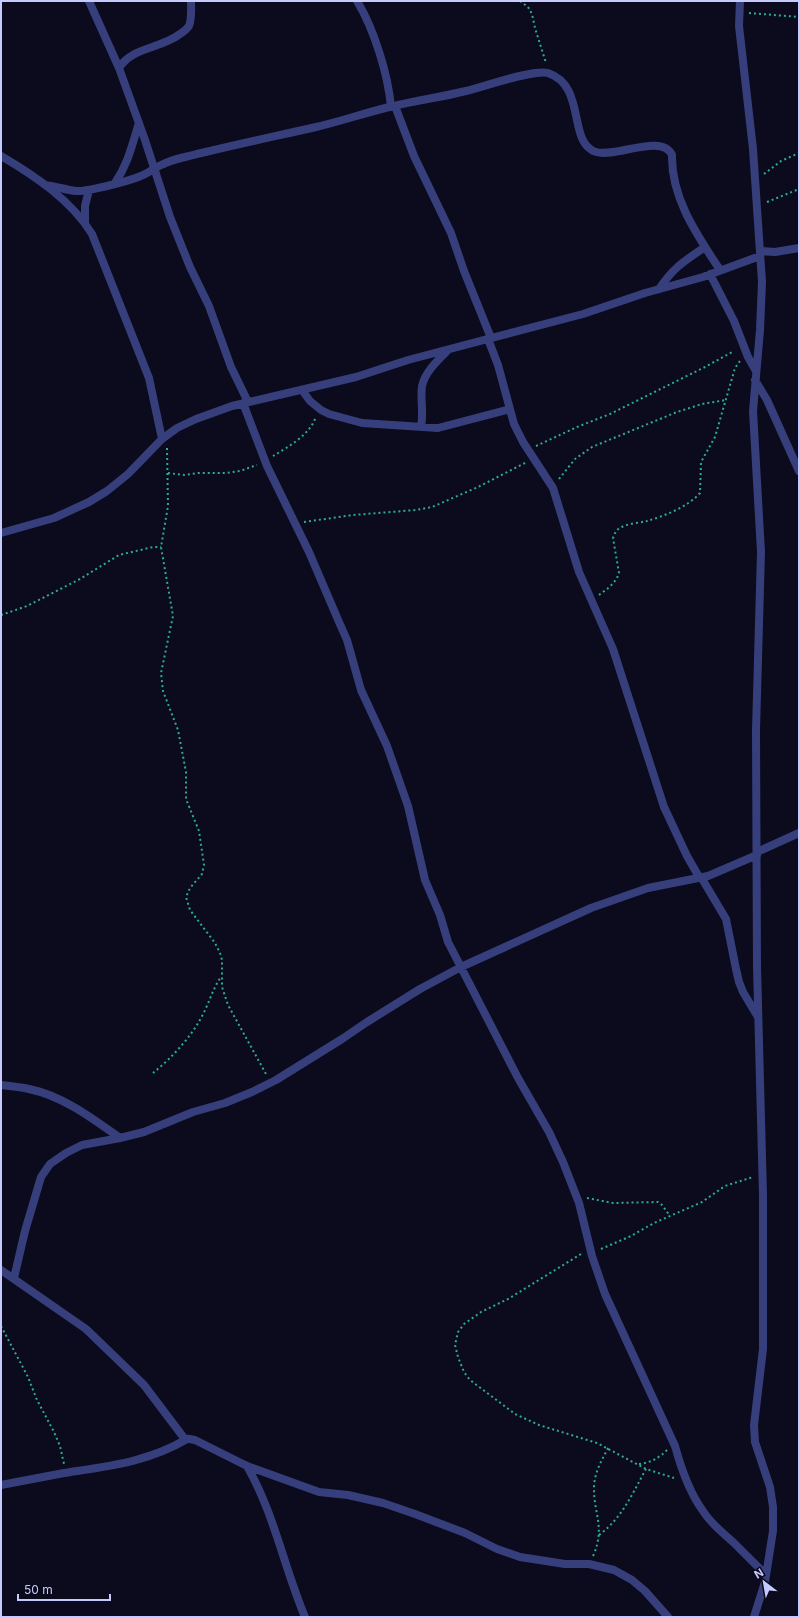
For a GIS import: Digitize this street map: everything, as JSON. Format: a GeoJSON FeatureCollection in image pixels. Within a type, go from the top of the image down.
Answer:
{"type":"FeatureCollection","features":[{"type":"Feature","properties":{"kind":"street"},"geometry":{"type":"LineString","coordinates":[[89,1],[119,68],[170,217],[190,267],[209,306],[246,403],[265,461],[293,522],[309,552],[347,640],[361,690],[388,746],[408,806],[425,880],[440,914],[448,942],[518,1078],[549,1132],[566,1169],[576,1196],[592,1256],[606,1294],[673,1441],[687,1482],[702,1510],[716,1527],[766,1575]]}},
{"type":"Feature","properties":{"kind":"street"},"geometry":{"type":"LineString","coordinates":[[119,68],[127,57],[133,53],[162,44],[186,30],[189,25],[191,1]]}},
{"type":"Feature","properties":{"kind":"street"},"geometry":{"type":"LineString","coordinates":[[357,1],[364,12],[371,32],[389,85],[393,106],[450,234],[490,338],[514,424],[528,450],[553,488],[579,572],[613,649],[664,807],[687,856],[726,919],[739,982],[745,996],[758,1017]]}},
{"type":"Feature","properties":{"kind":"street"},"geometry":{"type":"LineString","coordinates":[[740,1],[739,26],[742,66],[750,120],[762,282],[760,330],[753,411],[761,552],[756,730],[756,853],[758,1017],[763,1174],[763,1348],[754,1424],[756,1442],[770,1487],[773,1507],[773,1531],[766,1575],[754,1617]]}},
{"type":"Feature","properties":{"kind":"street"},"geometry":{"type":"LineString","coordinates":[[45,184],[74,191],[89,190],[140,177],[166,162],[183,157],[317,127],[393,106],[464,91],[534,72],[540,72],[561,80],[570,92],[578,119],[581,138],[588,148],[597,152],[613,153],[654,145],[666,147],[670,150],[672,155],[675,186],[679,198],[705,248],[720,270]]}},
{"type":"Feature","properties":{"kind":"street"},"geometry":{"type":"LineString","coordinates":[[115,183],[123,171],[128,159],[139,123]]}},
{"type":"Feature","properties":{"kind":"street"},"geometry":{"type":"LineString","coordinates":[[1,156],[30,173],[45,184],[85,223],[99,251],[149,378],[164,438]]}},
{"type":"Feature","properties":{"kind":"street"},"geometry":{"type":"LineString","coordinates":[[85,223],[85,206],[89,190]]}},
{"type":"Feature","properties":{"kind":"street"},"geometry":{"type":"LineString","coordinates":[[659,290],[677,266],[705,248]]}},
{"type":"Feature","properties":{"kind":"street"},"geometry":{"type":"LineString","coordinates":[[1,534],[54,518],[89,502],[128,474],[164,438],[177,428],[196,419],[246,403],[356,377],[408,360],[584,314],[710,274],[760,253],[799,248]]}},
{"type":"Feature","properties":{"kind":"street"},"geometry":{"type":"LineString","coordinates":[[710,274],[734,321],[747,355],[756,371]]}},
{"type":"Feature","properties":{"kind":"street"},"geometry":{"type":"LineString","coordinates":[[421,427],[423,409],[422,385],[432,368],[448,350]]}},
{"type":"Feature","properties":{"kind":"street"},"geometry":{"type":"LineString","coordinates":[[755,380],[767,400],[799,472]]}},
{"type":"Feature","properties":{"kind":"street"},"geometry":{"type":"LineString","coordinates":[[302,390],[310,401],[319,409],[329,414],[362,423],[438,428],[510,409]]}},
{"type":"Feature","properties":{"kind":"street"},"geometry":{"type":"LineString","coordinates":[[14,1278],[30,1211],[41,1177],[50,1164],[66,1153],[82,1145],[144,1132],[193,1112],[225,1103],[252,1092],[270,1083],[342,1039],[420,988],[461,967],[591,908],[648,888],[700,877],[726,869],[799,833]]}},
{"type":"Feature","properties":{"kind":"street"},"geometry":{"type":"LineString","coordinates":[[1,1085],[29,1089],[64,1101],[95,1120],[120,1138]]}},
{"type":"Feature","properties":{"kind":"street"},"geometry":{"type":"LineString","coordinates":[[1,1270],[86,1330],[117,1358],[144,1385],[184,1438],[195,1440],[247,1466],[319,1492],[348,1495],[383,1503],[415,1514],[520,1557],[565,1564],[589,1564],[614,1570],[632,1580],[645,1590],[668,1617]]}},
{"type":"Feature","properties":{"kind":"street"},"geometry":{"type":"LineString","coordinates":[[1,1485],[129,1463],[154,1456],[187,1439]]}},
{"type":"Feature","properties":{"kind":"street"},"geometry":{"type":"LineString","coordinates":[[247,1466],[254,1477],[273,1523],[305,1617]]}},
{"type":"Feature","properties":{"kind":"path"},"geometry":{"type":"LineString","coordinates":[[520,1],[528,7],[532,14],[543,54],[551,75]]}},
{"type":"Feature","properties":{"kind":"path"},"geometry":{"type":"LineString","coordinates":[[745,12],[799,18]]}},
{"type":"Feature","properties":{"kind":"path"},"geometry":{"type":"LineString","coordinates":[[762,176],[781,161],[799,153]]}},
{"type":"Feature","properties":{"kind":"path"},"geometry":{"type":"LineString","coordinates":[[764,204],[799,189]]}},
{"type":"Feature","properties":{"kind":"path"},"geometry":{"type":"LineString","coordinates":[[528,450],[549,439],[610,414],[744,346]]}},
{"type":"Feature","properties":{"kind":"path"},"geometry":{"type":"LineString","coordinates":[[591,600],[605,591],[617,578],[619,573],[619,565],[613,538],[618,529],[648,521],[667,513],[700,494],[701,462],[715,436],[735,368],[747,355]]}},
{"type":"Feature","properties":{"kind":"path"},"geometry":{"type":"LineString","coordinates":[[553,488],[575,459],[592,447],[677,412],[702,404],[726,400]]}},
{"type":"Feature","properties":{"kind":"path"},"geometry":{"type":"LineString","coordinates":[[168,474],[184,475],[198,473],[226,473],[240,471],[265,461],[294,444],[310,428],[319,409]]}},
{"type":"Feature","properties":{"kind":"path"},"geometry":{"type":"LineString","coordinates":[[164,438],[168,474],[168,506],[161,547],[172,616],[161,673],[163,691],[178,730],[186,772],[186,799],[199,831],[204,866],[202,874],[190,888],[186,898],[190,910],[215,943],[220,953],[222,960],[222,986],[228,1005],[270,1083]]}},
{"type":"Feature","properties":{"kind":"path"},"geometry":{"type":"LineString","coordinates":[[293,522],[416,510],[432,507],[478,487],[534,458]]}},
{"type":"Feature","properties":{"kind":"path"},"geometry":{"type":"LineString","coordinates":[[1,615],[27,606],[45,597],[80,579],[119,555],[152,547],[161,547]]}},
{"type":"Feature","properties":{"kind":"path"},"geometry":{"type":"LineString","coordinates":[[153,1073],[168,1059],[192,1032],[206,1009],[213,991],[221,977]]}},
{"type":"Feature","properties":{"kind":"path"},"geometry":{"type":"LineString","coordinates":[[592,1256],[600,1250],[702,1202],[725,1186],[763,1174]]}},
{"type":"Feature","properties":{"kind":"path"},"geometry":{"type":"LineString","coordinates":[[576,1196],[613,1203],[658,1202],[670,1216]]}},
{"type":"Feature","properties":{"kind":"path"},"geometry":{"type":"LineString","coordinates":[[590,1248],[508,1299],[481,1312],[464,1324],[458,1332],[455,1345],[464,1372],[470,1380],[515,1414],[539,1425],[608,1448],[646,1469],[661,1475],[687,1482]]}},
{"type":"Feature","properties":{"kind":"path"},"geometry":{"type":"LineString","coordinates":[[1,1326],[28,1377],[37,1400],[57,1439],[63,1460],[64,1473]]}},
{"type":"Feature","properties":{"kind":"path"},"geometry":{"type":"LineString","coordinates":[[638,1464],[647,1463],[656,1459],[664,1453],[673,1441]]}},
{"type":"Feature","properties":{"kind":"path"},"geometry":{"type":"LineString","coordinates":[[589,1564],[598,1546],[599,1536],[594,1486],[598,1467],[608,1448]]}},
{"type":"Feature","properties":{"kind":"path"},"geometry":{"type":"LineString","coordinates":[[599,1536],[608,1529],[630,1501],[646,1469]]}}]}
